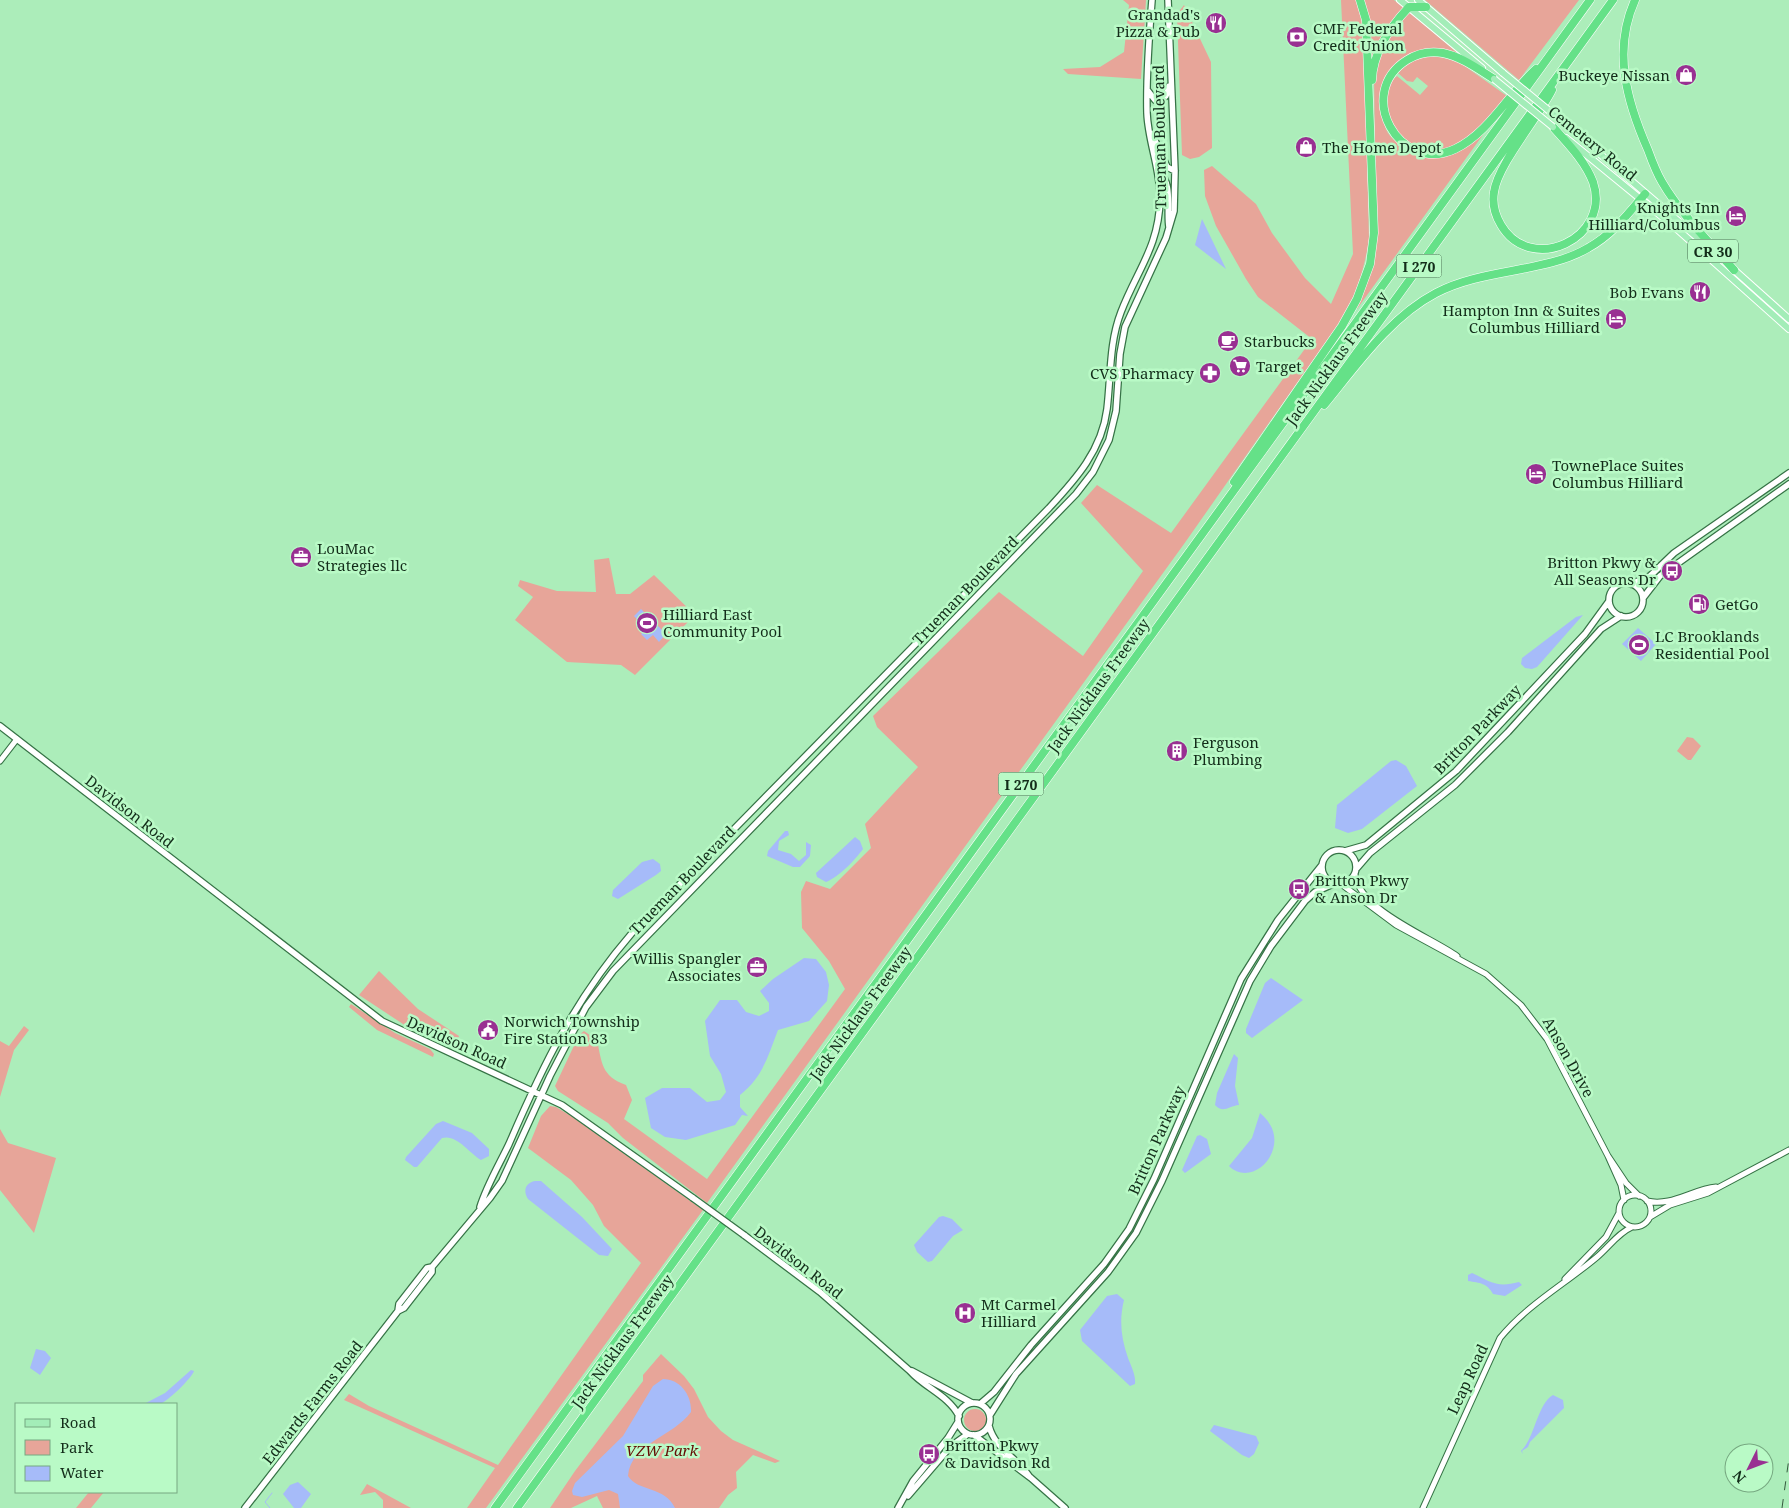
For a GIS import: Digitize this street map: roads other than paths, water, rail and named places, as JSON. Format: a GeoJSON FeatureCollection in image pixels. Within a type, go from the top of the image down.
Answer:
{"type":"FeatureCollection","features":[{"type":"Feature","properties":{"kind":"highway"},"geometry":{"type":"LineString","coordinates":[[1206,529],[1246,462],[1342,326],[1357,299],[1370,264],[1374,233],[1372,145],[1366,20],[1360,0]]}},
{"type":"Feature","properties":{"kind":"highway","name":"Jack Nicklaus Freeway"},"geometry":{"type":"LineString","coordinates":[[495,1508],[1590,0]]}},
{"type":"Feature","properties":{"kind":"highway","name":"Jack Nicklaus Freeway"},"geometry":{"type":"LineString","coordinates":[[517,1508],[1613,0]]}},
{"type":"Feature","properties":{"kind":"highway"},"geometry":{"type":"LineString","coordinates":[[1635,0],[1623,51],[1625,85],[1636,124],[1662,182],[1700,233],[1734,270]]}},
{"type":"Feature","properties":{"kind":"highway"},"geometry":{"type":"LineString","coordinates":[[1372,145],[1373,71],[1376,58],[1391,29],[1409,7],[1426,6]]}},
{"type":"Feature","properties":{"kind":"highway"},"geometry":{"type":"LineString","coordinates":[[1494,79],[1453,56],[1435,52],[1417,55],[1399,65],[1390,78],[1384,97],[1385,117],[1396,136],[1413,149],[1435,154],[1448,152],[1474,137],[1524,80],[1547,60]]}},
{"type":"Feature","properties":{"kind":"highway"},"geometry":{"type":"LineString","coordinates":[[1553,127],[1587,169],[1594,184],[1595,209],[1588,225],[1574,240],[1553,249],[1533,248],[1516,242],[1503,228],[1494,205],[1494,193],[1496,183],[1505,165],[1541,111],[1562,70]]}},
{"type":"Feature","properties":{"kind":"highway"},"geometry":{"type":"LineString","coordinates":[[1277,463],[1367,354],[1400,320],[1422,301],[1468,280],[1561,259],[1587,250],[1612,232],[1643,196]]}},
{"type":"Feature","properties":{"kind":"main road","name":"Trueman Boulevard"},"geometry":{"type":"LineString","coordinates":[[532,1090],[580,1000],[629,937],[1042,514],[1086,466],[1100,437],[1107,410],[1113,338],[1121,312],[1155,240],[1160,199],[1158,170],[1149,129],[1148,91],[1152,0]]}},
{"type":"Feature","properties":{"kind":"main road","name":"Trueman Boulevard"},"geometry":{"type":"LineString","coordinates":[[540,1094],[586,1007],[613,971],[1088,479],[1105,448],[1113,426],[1116,411],[1120,354],[1125,327],[1169,229],[1175,198],[1168,0]]}},
{"type":"Feature","properties":{"kind":"main road","name":"Cemetery Road"},"geometry":{"type":"LineString","coordinates":[[1400,0],[1553,127],[1643,196],[1734,270],[1789,319]]}},
{"type":"Feature","properties":{"kind":"main road","name":"Cemetery Road"},"geometry":{"type":"LineString","coordinates":[[1418,0],[1558,118],[1789,329]]}},
{"type":"Feature","properties":{"kind":"main road"},"geometry":{"type":"LineString","coordinates":[[1148,91],[1155,100],[1160,101],[1164,99],[1168,91],[1171,72]]}},
{"type":"Feature","properties":{"kind":"main road"},"geometry":{"type":"LineString","coordinates":[[1149,129],[1165,163],[1175,171]]}},
{"type":"Feature","properties":{"kind":"main road"},"geometry":{"type":"LineString","coordinates":[[1158,170],[1164,175],[1168,188],[1169,229]]}},
{"type":"Feature","properties":{"kind":"main road"},"geometry":{"type":"LineString","coordinates":[[1789,473],[1674,553],[1650,576],[1631,584],[1616,587],[1610,594],[1609,601],[1614,612],[1626,617],[1637,613],[1643,598],[1660,576],[1789,484]]}},
{"type":"Feature","properties":{"kind":"main road"},"geometry":{"type":"LineString","coordinates":[[1631,584],[1639,589],[1643,598]]}},
{"type":"Feature","properties":{"kind":"main road","name":"Britton Parkway"},"geometry":{"type":"LineString","coordinates":[[1345,850],[1357,849],[1366,845],[1456,771],[1585,634],[1609,601]]}},
{"type":"Feature","properties":{"kind":"main road","name":"Britton Parkway"},"geometry":{"type":"LineString","coordinates":[[1357,868],[1370,853],[1455,785],[1508,732],[1601,629],[1621,616]]}},
{"type":"Feature","properties":{"kind":"main road","name":"Davidson Road"},"geometry":{"type":"LineString","coordinates":[[0,726],[382,1021],[532,1090],[591,1124],[820,1292],[910,1370],[920,1383],[948,1401],[958,1419]]}},
{"type":"Feature","properties":{"kind":"main road"},"geometry":{"type":"LineString","coordinates":[[1345,850],[1354,857],[1357,868],[1355,875],[1349,882],[1333,884],[1324,876],[1322,865],[1330,852],[1345,850]]}},
{"type":"Feature","properties":{"kind":"main road","name":"Britton Parkway"},"geometry":{"type":"LineString","coordinates":[[980,1404],[994,1392],[1011,1368],[1104,1264],[1128,1229],[1158,1170],[1241,978],[1278,920],[1322,865]]}},
{"type":"Feature","properties":{"kind":"main road","name":"Britton Parkway"},"geometry":{"type":"LineString","coordinates":[[990,1415],[1016,1374],[1108,1272],[1136,1233],[1166,1172],[1250,981],[1270,946],[1305,901],[1315,892],[1333,884]]}},
{"type":"Feature","properties":{"kind":"main road","name":"Edwards Farms Road"},"geometry":{"type":"LineString","coordinates":[[479,1209],[532,1090]]}},
{"type":"Feature","properties":{"kind":"main road","name":"Edwards Farms Road"},"geometry":{"type":"LineString","coordinates":[[245,1508],[398,1311],[399,1304],[427,1268],[432,1267],[490,1198],[502,1181],[540,1094]]}},
{"type":"Feature","properties":{"kind":"main road","name":"Davidson Road"},"geometry":{"type":"LineString","coordinates":[[910,1370],[972,1403]]}},
{"type":"Feature","properties":{"kind":"main road"},"geometry":{"type":"LineString","coordinates":[[904,1500],[913,1481],[948,1438],[962,1409],[972,1403],[980,1404],[990,1415],[989,1426],[994,1441],[1023,1466],[1030,1478]]}},
{"type":"Feature","properties":{"kind":"main road"},"geometry":{"type":"LineString","coordinates":[[958,1419],[971,1435],[1030,1478],[1065,1508]]}},
{"type":"Feature","properties":{"kind":"main road"},"geometry":{"type":"LineString","coordinates":[[898,1508],[919,1486],[951,1446],[971,1435],[983,1433],[989,1426]]}},
{"type":"Feature","properties":{"kind":"street"},"geometry":{"type":"LineString","coordinates":[[0,761],[17,739]]}},
{"type":"Feature","properties":{"kind":"street","name":"Anson Drive"},"geometry":{"type":"LineString","coordinates":[[1355,875],[1360,890],[1383,910],[1470,964],[1503,987],[1537,1023],[1559,1059],[1608,1156],[1621,1186],[1624,1200]]}},
{"type":"Feature","properties":{"kind":"street","name":"Anson Drive"},"geometry":{"type":"LineString","coordinates":[[1341,884],[1396,925],[1470,964]]}},
{"type":"Feature","properties":{"kind":"street"},"geometry":{"type":"LineString","coordinates":[[1716,1187],[1703,1188],[1664,1202],[1631,1196],[1624,1200],[1620,1212],[1623,1221],[1632,1226],[1643,1225],[1650,1217],[1662,1209],[1708,1193],[1716,1187],[1789,1150]]}},
{"type":"Feature","properties":{"kind":"street","name":"Anson Drive"},"geometry":{"type":"LineString","coordinates":[[1608,1156],[1626,1183],[1639,1196]]}},
{"type":"Feature","properties":{"kind":"street"},"geometry":{"type":"LineString","coordinates":[[1647,1200],[1651,1208],[1650,1217]]}},
{"type":"Feature","properties":{"kind":"street","name":"Leap Road"},"geometry":{"type":"LineString","coordinates":[[1564,1281],[1606,1238],[1620,1212]]}},
{"type":"Feature","properties":{"kind":"street","name":"Leap Road"},"geometry":{"type":"LineString","coordinates":[[1423,1508],[1500,1338],[1520,1316],[1598,1256],[1623,1230],[1632,1226]]}},
{"type":"Feature","properties":{"kind":"water"},"geometry":{"type":"Polygon","coordinates":[[[1202,219],[1226,269],[1195,245],[1202,219]]]}},
{"type":"Feature","properties":{"kind":"water","name":"Hilliard East Community Pool"},"geometry":{"type":"Polygon","coordinates":[[[641,609],[666,634],[659,642],[653,635],[647,640],[641,634],[646,629],[634,616],[641,609]]]}},
{"type":"Feature","properties":{"kind":"water"},"geometry":{"type":"Polygon","coordinates":[[[1583,615],[1537,667],[1532,669],[1525,668],[1521,664],[1522,658],[1576,617],[1583,615]]]}},
{"type":"Feature","properties":{"kind":"water","name":"LC Brooklands Residential Pool"},"geometry":{"type":"Polygon","coordinates":[[[1638,628],[1656,644],[1641,661],[1622,644],[1638,628]]]}},
{"type":"Feature","properties":{"kind":"water"},"geometry":{"type":"Polygon","coordinates":[[[1396,760],[1406,766],[1417,786],[1362,829],[1348,833],[1335,828],[1337,805],[1391,761],[1396,760]]]}},
{"type":"Feature","properties":{"kind":"water"},"geometry":{"type":"Polygon","coordinates":[[[785,831],[788,831],[789,835],[779,841],[778,850],[791,854],[799,861],[806,855],[806,842],[811,845],[810,856],[800,867],[793,867],[767,856],[768,851],[785,831]]]}},
{"type":"Feature","properties":{"kind":"water"},"geometry":{"type":"Polygon","coordinates":[[[855,837],[860,841],[863,849],[851,863],[826,882],[817,877],[816,873],[855,837]]]}},
{"type":"Feature","properties":{"kind":"water"},"geometry":{"type":"Polygon","coordinates":[[[653,859],[660,864],[661,871],[618,899],[612,896],[613,890],[642,862],[653,859]]]}},
{"type":"Feature","properties":{"kind":"water"},"geometry":{"type":"Polygon","coordinates":[[[804,958],[816,959],[826,972],[829,985],[827,1001],[809,1021],[778,1030],[768,1057],[759,1073],[740,1095],[740,1107],[748,1116],[742,1115],[735,1125],[686,1140],[665,1137],[651,1128],[645,1098],[662,1088],[690,1088],[707,1102],[720,1100],[726,1092],[721,1074],[710,1056],[705,1021],[720,1000],[737,1000],[746,1012],[759,1016],[769,1011],[769,1003],[760,991],[773,979],[804,958]]]}},
{"type":"Feature","properties":{"kind":"water"},"geometry":{"type":"Polygon","coordinates":[[[1271,978],[1303,1000],[1252,1038],[1246,1033],[1246,1029],[1265,983],[1271,978]]]}},
{"type":"Feature","properties":{"kind":"water"},"geometry":{"type":"Polygon","coordinates":[[[1234,1054],[1238,1058],[1235,1086],[1239,1105],[1221,1109],[1215,1105],[1217,1093],[1234,1054]]]}},
{"type":"Feature","properties":{"kind":"water"},"geometry":{"type":"Polygon","coordinates":[[[1260,1113],[1270,1125],[1274,1137],[1273,1150],[1268,1160],[1260,1168],[1250,1172],[1239,1172],[1229,1166],[1252,1138],[1260,1113]]]}},
{"type":"Feature","properties":{"kind":"water"},"geometry":{"type":"Polygon","coordinates":[[[443,1121],[472,1133],[489,1149],[489,1156],[481,1160],[458,1141],[442,1138],[417,1167],[414,1167],[405,1160],[436,1124],[443,1121]]]}},
{"type":"Feature","properties":{"kind":"water"},"geometry":{"type":"Polygon","coordinates":[[[1200,1135],[1207,1139],[1211,1154],[1185,1173],[1182,1170],[1197,1136],[1200,1135]]]}},
{"type":"Feature","properties":{"kind":"water"},"geometry":{"type":"Polygon","coordinates":[[[535,1181],[541,1181],[582,1217],[612,1249],[608,1256],[599,1255],[528,1199],[526,1193],[527,1185],[535,1181]]]}},
{"type":"Feature","properties":{"kind":"water"},"geometry":{"type":"Polygon","coordinates":[[[943,1216],[952,1219],[963,1230],[953,1236],[932,1261],[928,1262],[917,1252],[914,1245],[939,1217],[943,1216]]]}},
{"type":"Feature","properties":{"kind":"water"},"geometry":{"type":"Polygon","coordinates":[[[1472,1273],[1494,1283],[1511,1284],[1519,1282],[1522,1285],[1505,1296],[1493,1294],[1486,1286],[1468,1281],[1468,1275],[1472,1273]]]}},
{"type":"Feature","properties":{"kind":"water"},"geometry":{"type":"Polygon","coordinates":[[[1117,1294],[1124,1300],[1121,1322],[1122,1336],[1135,1381],[1135,1384],[1130,1386],[1082,1341],[1080,1330],[1107,1296],[1117,1294]]]}},
{"type":"Feature","properties":{"kind":"water"},"geometry":{"type":"Polygon","coordinates":[[[36,1349],[45,1351],[51,1358],[40,1375],[30,1368],[36,1349]]]}},
{"type":"Feature","properties":{"kind":"water"},"geometry":{"type":"Polygon","coordinates":[[[191,1370],[194,1371],[189,1379],[168,1399],[161,1403],[146,1403],[165,1393],[191,1370]]]}},
{"type":"Feature","properties":{"kind":"water"},"geometry":{"type":"Polygon","coordinates":[[[663,1379],[675,1382],[684,1389],[691,1406],[691,1412],[683,1421],[654,1441],[637,1456],[631,1465],[628,1476],[638,1485],[665,1496],[675,1508],[620,1508],[618,1494],[609,1490],[582,1497],[573,1495],[572,1491],[575,1483],[623,1436],[653,1386],[663,1379]]]}},
{"type":"Feature","properties":{"kind":"water"},"geometry":{"type":"Polygon","coordinates":[[[1553,1395],[1563,1400],[1564,1408],[1530,1442],[1528,1447],[1522,1451],[1523,1454],[1521,1451],[1530,1438],[1543,1406],[1553,1395]]]}},
{"type":"Feature","properties":{"kind":"water"},"geometry":{"type":"Polygon","coordinates":[[[1214,1425],[1256,1436],[1259,1443],[1254,1454],[1249,1458],[1242,1455],[1210,1431],[1214,1425]]]}},
{"type":"Feature","properties":{"kind":"water"},"geometry":{"type":"Polygon","coordinates":[[[298,1482],[311,1494],[301,1508],[294,1508],[283,1494],[290,1485],[298,1482]]]}},
{"type":"Feature","properties":{"kind":"waterway"},"geometry":{"type":"LineString","coordinates":[[270,1508],[265,1502],[272,1493]]}},
{"type":"Feature","properties":{"kind":"railway"},"geometry":{"type":"LineString","coordinates":[[1782,1508],[1789,1458]]}},
{"type":"Feature","properties":{"kind":"place","name":"Grandad's Pizza & Pub"},"geometry":{"type":"Point","coordinates":[1216,23]}},
{"type":"Feature","properties":{"kind":"place","name":"CMF Federal Credit Union"},"geometry":{"type":"Point","coordinates":[1297,37]}},
{"type":"Feature","properties":{"kind":"place","name":"Buckeye Nissan"},"geometry":{"type":"Point","coordinates":[1686,75]}},
{"type":"Feature","properties":{"kind":"place","name":"The Home Depot"},"geometry":{"type":"Point","coordinates":[1306,147]}},
{"type":"Feature","properties":{"kind":"place","name":"Knights Inn Hilliard/Columbus"},"geometry":{"type":"Point","coordinates":[1736,216]}},
{"type":"Feature","properties":{"kind":"place","name":"Bob Evans"},"geometry":{"type":"Point","coordinates":[1700,292]}},
{"type":"Feature","properties":{"kind":"place","name":"Hampton Inn & Suites Columbus Hilliard"},"geometry":{"type":"Point","coordinates":[1616,319]}},
{"type":"Feature","properties":{"kind":"place","name":"Starbucks"},"geometry":{"type":"Point","coordinates":[1228,341]}},
{"type":"Feature","properties":{"kind":"place","name":"Target"},"geometry":{"type":"Point","coordinates":[1240,366]}},
{"type":"Feature","properties":{"kind":"place","name":"CVS Pharmacy"},"geometry":{"type":"Point","coordinates":[1210,373]}},
{"type":"Feature","properties":{"kind":"place","name":"TownePlace Suites Columbus Hilliard"},"geometry":{"type":"Point","coordinates":[1536,474]}},
{"type":"Feature","properties":{"kind":"place","name":"LouMac Strategies llc"},"geometry":{"type":"Point","coordinates":[301,557]}},
{"type":"Feature","properties":{"kind":"place","name":"Britton Pkwy & All Seasons Dr"},"geometry":{"type":"Point","coordinates":[1672,571]}},
{"type":"Feature","properties":{"kind":"place","name":"GetGo"},"geometry":{"type":"Point","coordinates":[1699,604]}},
{"type":"Feature","properties":{"kind":"place","name":"Hilliard East Community Pool"},"geometry":{"type":"Point","coordinates":[647,623]}},
{"type":"Feature","properties":{"kind":"place","name":"LC Brooklands Residential Pool"},"geometry":{"type":"Point","coordinates":[1639,645]}},
{"type":"Feature","properties":{"kind":"place","name":"Ferguson Plumbing"},"geometry":{"type":"Point","coordinates":[1177,751]}},
{"type":"Feature","properties":{"kind":"place","name":"Britton Pkwy & Anson Dr"},"geometry":{"type":"Point","coordinates":[1299,889]}},
{"type":"Feature","properties":{"kind":"place","name":"Willis Spangler Associates"},"geometry":{"type":"Point","coordinates":[757,967]}},
{"type":"Feature","properties":{"kind":"place","name":"Norwich Township Fire Station 83"},"geometry":{"type":"Point","coordinates":[488,1030]}},
{"type":"Feature","properties":{"kind":"place","name":"Mt Carmel Hilliard"},"geometry":{"type":"Point","coordinates":[965,1313]}},
{"type":"Feature","properties":{"kind":"place","name":"Britton Pkwy & Davidson Rd"},"geometry":{"type":"Point","coordinates":[929,1454]}},
{"type":"Feature","properties":{"kind":"park label","name":"VZW Park"},"geometry":{"type":"Point","coordinates":[662,1450]}}]}
